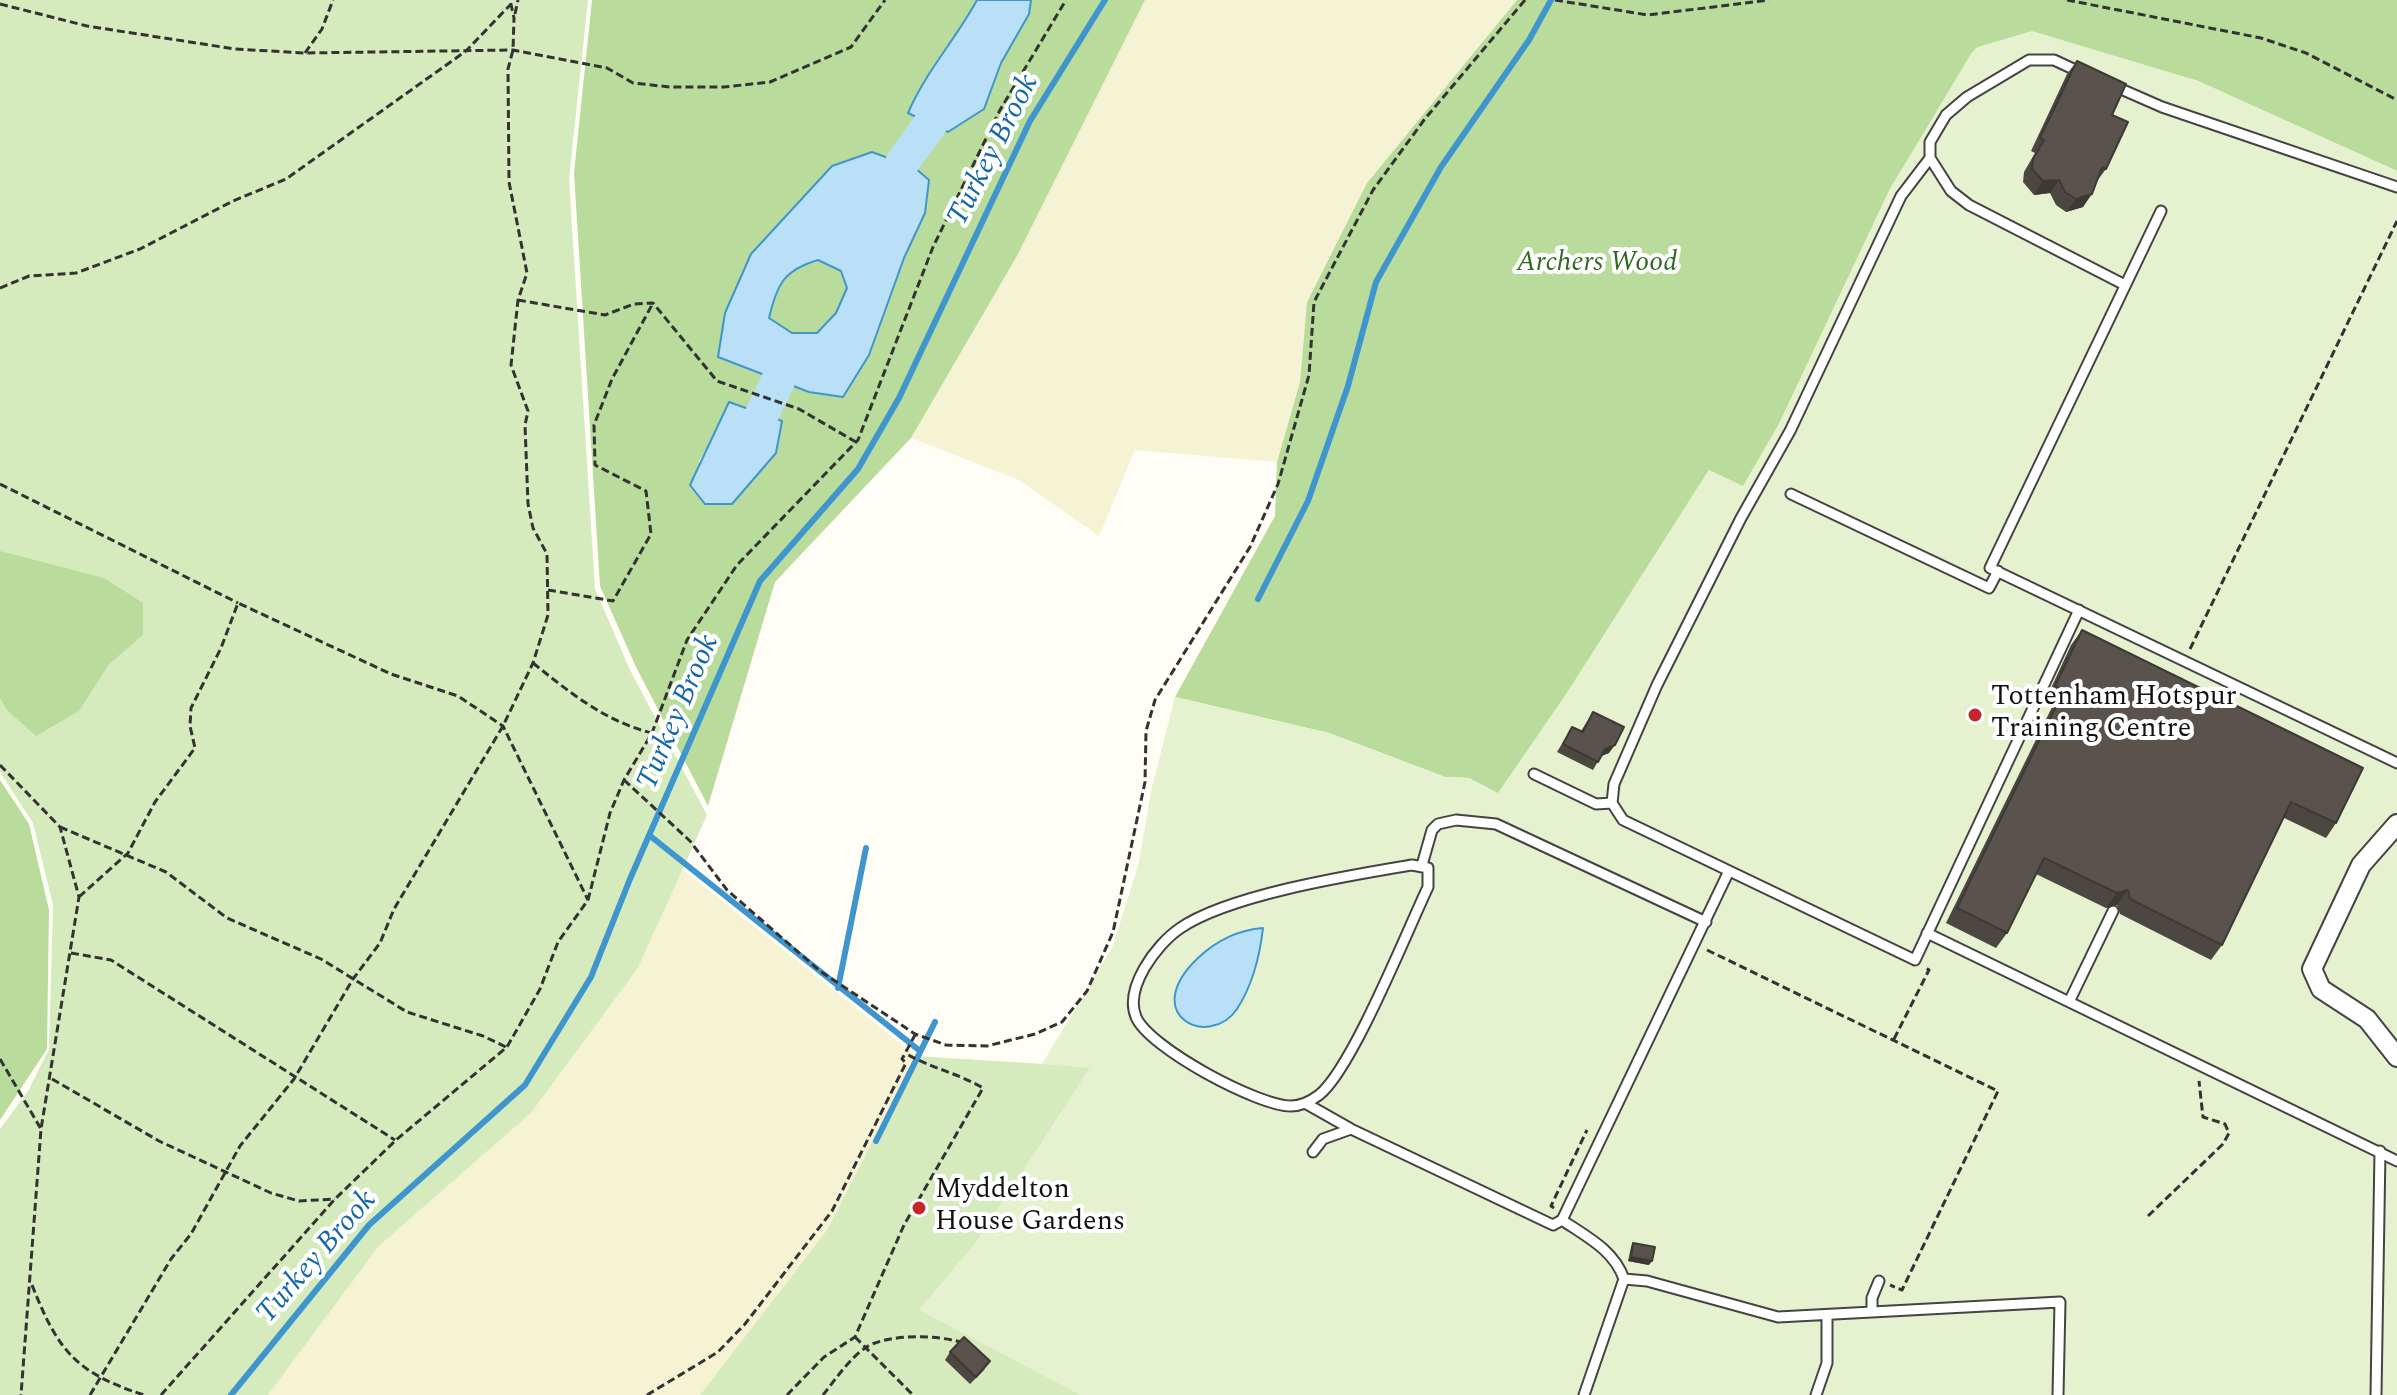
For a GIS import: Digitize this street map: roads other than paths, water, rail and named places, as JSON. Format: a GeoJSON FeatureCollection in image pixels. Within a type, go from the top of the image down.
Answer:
{"type":"FeatureCollection","features":[{"type":"Feature","properties":{"kind":"street"},"geometry":{"type":"LineString","coordinates":[[2397,824],[2361,865],[2312,969],[2321,989],[2367,1019],[2397,1057]]}},
{"type":"Feature","properties":{"kind":"lane"},"geometry":{"type":"LineString","coordinates":[[2125,285],[1978,211],[1951,191],[1930,158],[1930,142],[1946,115],[1979,90],[2029,60],[2054,60],[2162,107],[2397,187]]}},
{"type":"Feature","properties":{"kind":"lane"},"geometry":{"type":"LineString","coordinates":[[1930,158],[1901,196],[1790,431],[1741,518],[1657,685],[1614,784],[1612,803],[1623,820],[1915,960],[2079,610]]}},
{"type":"Feature","properties":{"kind":"lane"},"geometry":{"type":"LineString","coordinates":[[2161,211],[1990,568],[2397,763]]}},
{"type":"Feature","properties":{"kind":"lane"},"geometry":{"type":"LineString","coordinates":[[1791,494],[1989,588],[1998,571]]}},
{"type":"Feature","properties":{"kind":"lane"},"geometry":{"type":"LineString","coordinates":[[1534,774],[1596,804],[1612,803]]}},
{"type":"Feature","properties":{"kind":"lane"},"geometry":{"type":"LineString","coordinates":[[1422,865],[1432,830],[1438,824],[1456,820],[1496,824],[1706,922]]}},
{"type":"Feature","properties":{"kind":"lane"},"geometry":{"type":"LineString","coordinates":[[1422,865],[1430,874],[1428,887],[1341,1070],[1319,1095],[1305,1103],[1290,1106],[1245,1091],[1190,1063],[1146,1031],[1138,1021],[1134,1002],[1146,968],[1178,929],[1221,910],[1308,885],[1422,865]]}},
{"type":"Feature","properties":{"kind":"lane"},"geometry":{"type":"LineString","coordinates":[[1305,1103],[1351,1129],[1553,1225],[1564,1217],[1728,873]]}},
{"type":"Feature","properties":{"kind":"lane"},"geometry":{"type":"LineString","coordinates":[[2069,1002],[2113,911]]}},
{"type":"Feature","properties":{"kind":"lane"},"geometry":{"type":"LineString","coordinates":[[1927,933],[2397,1161]]}},
{"type":"Feature","properties":{"kind":"lane"},"geometry":{"type":"LineString","coordinates":[[1313,1152],[1323,1139],[1351,1129]]}},
{"type":"Feature","properties":{"kind":"lane"},"geometry":{"type":"LineString","coordinates":[[2376,1395],[2380,1151]]}},
{"type":"Feature","properties":{"kind":"lane"},"geometry":{"type":"LineString","coordinates":[[1564,1217],[1603,1248],[1616,1262],[1624,1279],[1584,1395]]}},
{"type":"Feature","properties":{"kind":"lane"},"geometry":{"type":"LineString","coordinates":[[1624,1279],[1647,1281],[1778,1317],[2060,1302],[2058,1395]]}},
{"type":"Feature","properties":{"kind":"lane"},"geometry":{"type":"LineString","coordinates":[[1872,1311],[1872,1298],[1879,1281]]}},
{"type":"Feature","properties":{"kind":"lane"},"geometry":{"type":"LineString","coordinates":[[1816,1395],[1827,1363],[1827,1315]]}},
{"type":"Feature","properties":{"kind":"water"},"geometry":{"type":"Polygon","coordinates":[[[977,0],[1031,0],[1029,14],[1001,63],[984,109],[948,132],[908,113],[923,83],[977,0]]]}},
{"type":"Feature","properties":{"kind":"water"},"geometry":{"type":"Polygon","coordinates":[[[872,152],[915,168],[929,180],[925,213],[904,258],[869,355],[843,397],[809,392],[718,357],[725,313],[751,254],[832,166],[872,152]],[[818,260],[797,268],[779,287],[769,318],[792,333],[817,333],[836,313],[847,288],[841,271],[818,260]]]}},
{"type":"Feature","properties":{"kind":"water"},"geometry":{"type":"Polygon","coordinates":[[[729,402],[782,421],[776,453],[732,504],[705,504],[690,485],[729,402]]]}},
{"type":"Feature","properties":{"kind":"water"},"geometry":{"type":"Polygon","coordinates":[[[1263,928],[1254,970],[1237,1009],[1225,1021],[1211,1026],[1197,1026],[1184,1020],[1177,1010],[1175,996],[1181,978],[1198,958],[1228,937],[1263,928]]]}},
{"type":"Feature","properties":{"kind":"waterway","name":"Turkey Brook"},"geometry":{"type":"LineString","coordinates":[[231,1395],[369,1225],[525,1085],[591,977],[630,879],[760,581],[858,469],[899,398],[1030,121],[1105,0]]}},
{"type":"Feature","properties":{"kind":"waterway"},"geometry":{"type":"LineString","coordinates":[[1258,599],[1308,501],[1348,386],[1376,282],[1441,167],[1529,40],[1551,0]]}},
{"type":"Feature","properties":{"kind":"waterway"},"geometry":{"type":"LineString","coordinates":[[902,163],[931,123]]}},
{"type":"Feature","properties":{"kind":"waterway"},"geometry":{"type":"LineString","coordinates":[[762,414],[778,381]]}},
{"type":"Feature","properties":{"kind":"waterway"},"geometry":{"type":"LineString","coordinates":[[649,835],[920,1051]]}},
{"type":"Feature","properties":{"kind":"waterway"},"geometry":{"type":"LineString","coordinates":[[838,988],[866,848]]}},
{"type":"Feature","properties":{"kind":"waterway"},"geometry":{"type":"LineString","coordinates":[[876,1141],[935,1022]]}},
{"type":"Feature","properties":{"kind":"place","name":"Tottenham Hotspur Training Centre"},"geometry":{"type":"Point","coordinates":[1975,715]}},
{"type":"Feature","properties":{"kind":"place","name":"Myddelton House Gardens"},"geometry":{"type":"Point","coordinates":[919,1208]}},
{"type":"Feature","properties":{"kind":"park label","name":"Archers Wood"},"geometry":{"type":"Point","coordinates":[1597,265]}}]}
